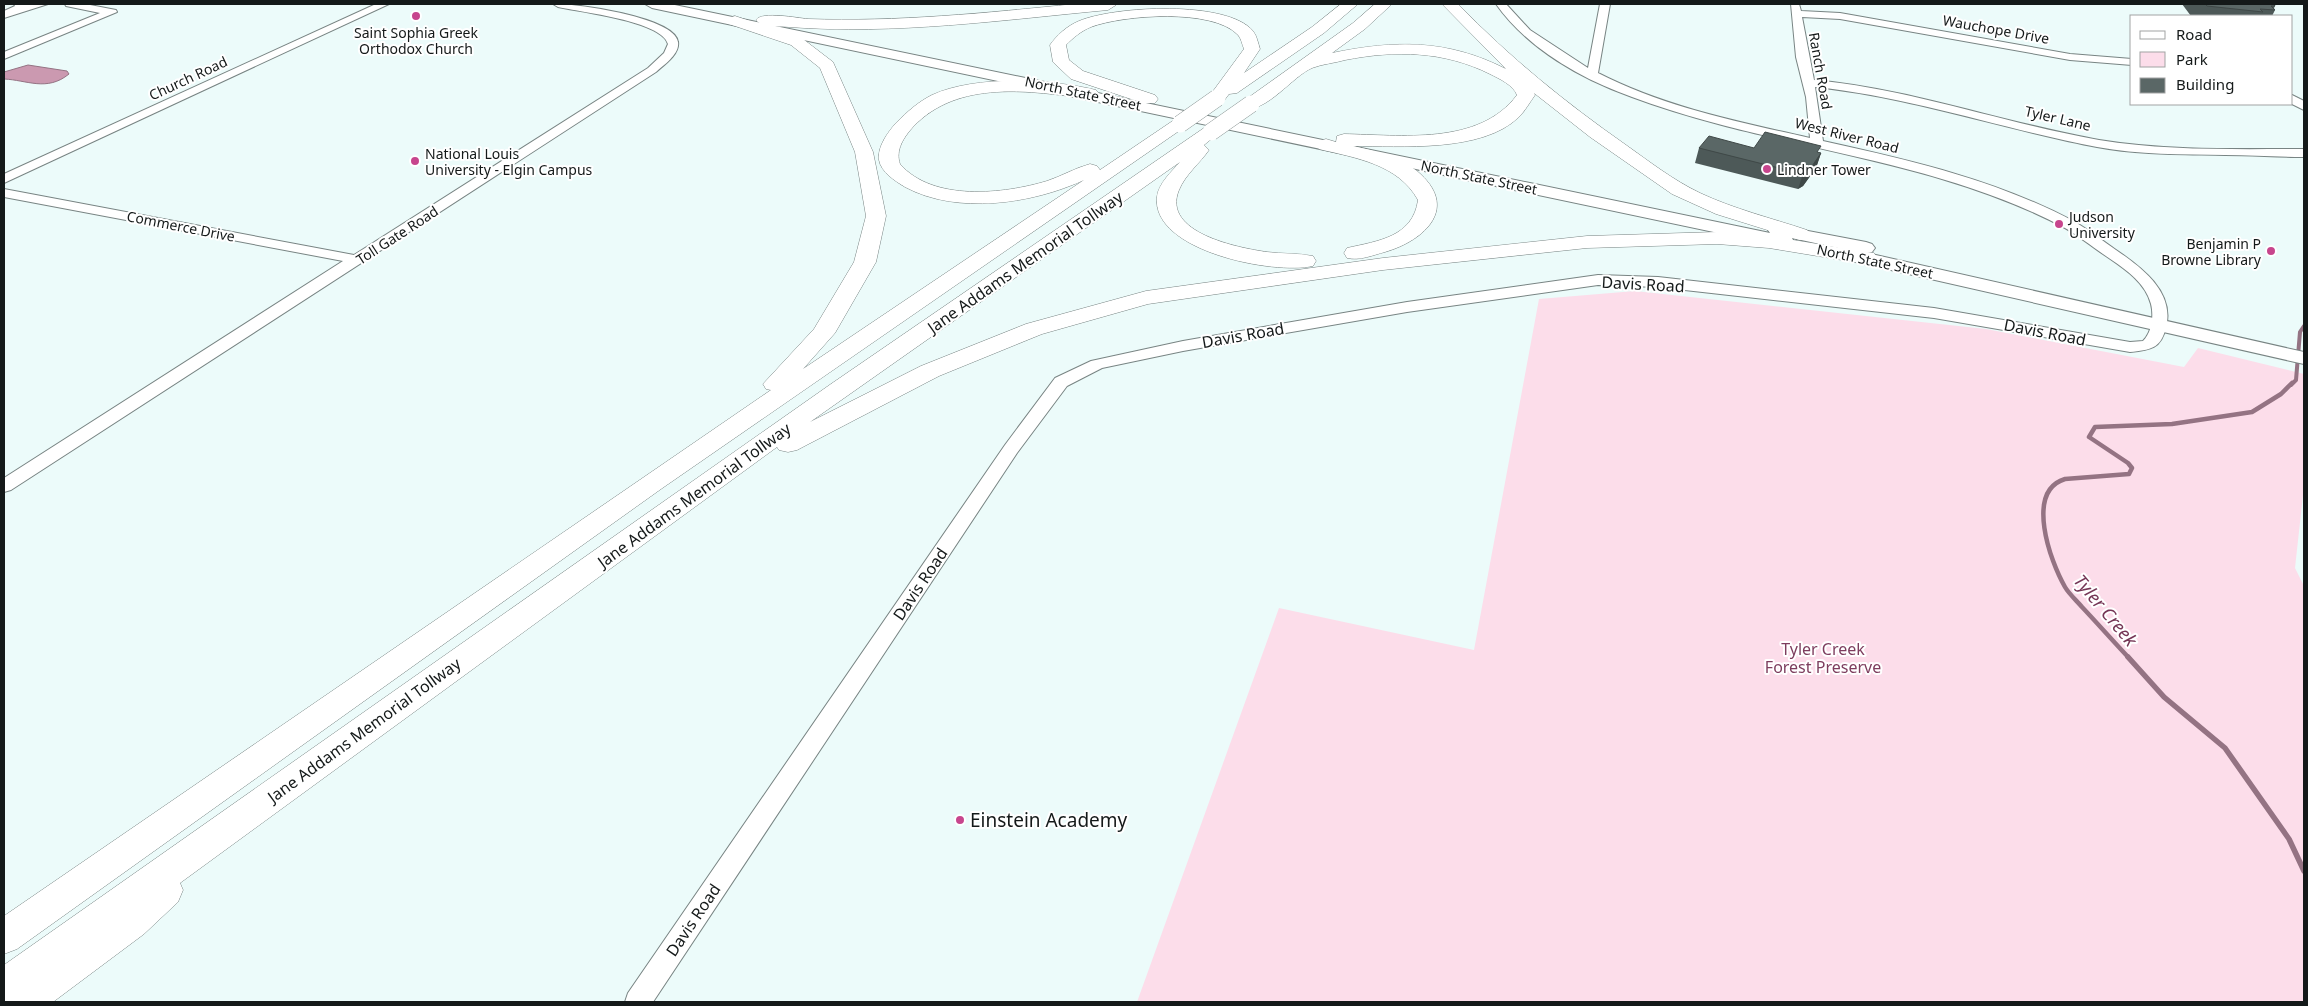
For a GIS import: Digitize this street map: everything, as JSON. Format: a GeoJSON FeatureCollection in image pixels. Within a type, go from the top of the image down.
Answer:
{"type":"FeatureCollection","features":[{"type":"Feature","properties":{"kind":"highway"},"geometry":{"type":"LineString","coordinates":[[741,19],[851,24],[1010,15],[1124,4]]}},
{"type":"Feature","properties":{"kind":"highway","name":"Jane Addams Memorial Tollway"},"geometry":{"type":"LineString","coordinates":[[4,937],[651,483],[1318,30],[1350,4]]}},
{"type":"Feature","properties":{"kind":"highway","name":"Jane Addams Memorial Tollway"},"geometry":{"type":"LineString","coordinates":[[4,988],[840,389],[1305,66],[1359,26],[1384,4]]}},
{"type":"Feature","properties":{"kind":"highway"},"geometry":{"type":"LineString","coordinates":[[1450,4],[1505,59],[1557,104],[1664,180],[1709,204],[1800,234]]}},
{"type":"Feature","properties":{"kind":"highway"},"geometry":{"type":"LineString","coordinates":[[1149,99],[1077,75],[1061,62],[1058,45],[1065,35],[1085,23],[1116,14],[1152,10],[1188,12],[1220,18],[1246,32],[1252,41],[1252,49],[1217,98]]}},
{"type":"Feature","properties":{"kind":"highway"},"geometry":{"type":"LineString","coordinates":[[651,483],[784,377],[823,333],[865,262],[876,216],[864,152],[827,66],[797,42],[741,19]]}},
{"type":"Feature","properties":{"kind":"highway"},"geometry":{"type":"LineString","coordinates":[[1305,66],[1334,57],[1380,49],[1443,51],[1459,54],[1487,65],[1518,84],[1526,95],[1515,111],[1503,121],[1489,128],[1467,134],[1425,139],[1334,142]]}},
{"type":"Feature","properties":{"kind":"highway"},"geometry":{"type":"LineString","coordinates":[[1090,94],[1002,86],[942,97],[919,110],[902,127],[891,144],[889,160],[894,170],[914,185],[962,196],[1013,195],[1052,186],[1149,145]]}},
{"type":"Feature","properties":{"kind":"highway"},"geometry":{"type":"LineString","coordinates":[[1211,132],[1198,154],[1173,185],[1166,200],[1168,210],[1178,225],[1207,244],[1234,254],[1259,259],[1312,260],[1388,244],[1402,238],[1419,225],[1428,207],[1428,200],[1418,183],[1402,169],[1334,142]]}},
{"type":"Feature","properties":{"kind":"highway"},"geometry":{"type":"LineString","coordinates":[[705,487],[930,371],[1034,329],[1146,298],[1374,265],[1587,242],[1717,238],[1769,242],[1866,258]]}},
{"type":"Feature","properties":{"kind":"highway"},"geometry":{"type":"LineString","coordinates":[[4,920],[285,739]]}},
{"type":"Feature","properties":{"kind":"highway"},"geometry":{"type":"LineString","coordinates":[[20,1002],[131,922],[245,816]]}},
{"type":"Feature","properties":{"kind":"main road","name":"North State Street"},"geometry":{"type":"LineString","coordinates":[[652,4],[741,19],[1149,99],[1334,142],[1866,258],[2159,318]]}},
{"type":"Feature","properties":{"kind":"main road","name":"North State Street"},"geometry":{"type":"LineString","coordinates":[[679,4],[1090,94],[1800,234],[2278,346],[2304,348]]}},
{"type":"Feature","properties":{"kind":"main road","name":"North State Street"},"geometry":{"type":"LineString","coordinates":[[2278,346],[2304,358]]}},
{"type":"Feature","properties":{"kind":"street"},"geometry":{"type":"LineString","coordinates":[[4,15],[22,5],[43,4]]}},
{"type":"Feature","properties":{"kind":"street"},"geometry":{"type":"LineString","coordinates":[[4,56],[112,12],[70,4]]}},
{"type":"Feature","properties":{"kind":"street","name":"Church Road"},"geometry":{"type":"LineString","coordinates":[[4,179],[384,4]]}},
{"type":"Feature","properties":{"kind":"street","name":"Toll Gate Road"},"geometry":{"type":"LineString","coordinates":[[4,486],[359,260],[652,70],[671,52],[673,43],[670,34],[661,28],[648,23],[558,4]]}},
{"type":"Feature","properties":{"kind":"street","name":"West River Road"},"geometry":{"type":"LineString","coordinates":[[1501,4],[1509,16],[1529,35],[1592,75],[1636,95],[1691,112],[1932,171],[1980,186],[2046,214],[2105,247],[2138,273],[2157,298],[2159,318]]}},
{"type":"Feature","properties":{"kind":"street"},"geometry":{"type":"LineString","coordinates":[[1592,75],[1605,4]]}},
{"type":"Feature","properties":{"kind":"street","name":"Wauchope Drive"},"geometry":{"type":"LineString","coordinates":[[1796,10],[1840,16],[2043,53],[2130,62]]}},
{"type":"Feature","properties":{"kind":"street","name":"Ranch Road"},"geometry":{"type":"LineString","coordinates":[[1796,10],[1817,143]]}},
{"type":"Feature","properties":{"kind":"street","name":"Tyler Lane"},"geometry":{"type":"LineString","coordinates":[[1808,84],[1848,87],[1898,96],[2108,145],[2167,150],[2304,153]]}},
{"type":"Feature","properties":{"kind":"street"},"geometry":{"type":"LineString","coordinates":[[2293,100],[2304,106]]}},
{"type":"Feature","properties":{"kind":"street","name":"Commerce Drive"},"geometry":{"type":"LineString","coordinates":[[4,193],[359,260]]}},
{"type":"Feature","properties":{"kind":"street","name":"Davis Road"},"geometry":{"type":"LineString","coordinates":[[638,1002],[1011,449],[1061,382],[1097,364],[1183,346],[1407,307],[1598,280],[1658,282],[1934,313],[2130,347],[2140,347],[2152,342],[2156,337],[2159,318]]}},
{"type":"Feature","properties":{"kind":"green space","name":"Tyler Creek Forest Preserve"},"geometry":{"type":"Polygon","coordinates":[[[1635,291],[1986,329],[2184,367],[2198,348],[2304,374],[2304,486],[2295,568],[2304,586],[2304,1002],[1137,1002],[1279,608],[1474,650],[1539,299],[1635,291]]]}},
{"type":"Feature","properties":{"kind":"shaded area"},"geometry":{"type":"Polygon","coordinates":[[[28,65],[67,71],[69,74],[53,83],[45,84],[4,79],[4,72],[28,65]]]}},
{"type":"Feature","properties":{"kind":"building"},"geometry":{"type":"Polygon","coordinates":[[[2205,4],[2273,4],[2275,6],[2271,6],[2275,10],[2260,9],[2263,12],[2207,6],[2205,4]]]}},
{"type":"Feature","properties":{"kind":"building"},"geometry":{"type":"Polygon","coordinates":[[[1765,132],[1821,146],[1817,152],[1821,153],[1808,172],[1803,174],[1699,148],[1709,136],[1754,148],[1765,132]]]}},
{"type":"Feature","properties":{"kind":"waterway","name":"Tyler Creek"},"geometry":{"type":"LineString","coordinates":[[2291,385],[2296,380],[2300,332],[2304,326]]}},
{"type":"Feature","properties":{"kind":"waterway","name":"Tyler Creek"},"geometry":{"type":"LineString","coordinates":[[2129,658],[2065,587],[2053,561],[2044,528],[2043,512],[2046,497],[2053,486],[2065,479],[2129,474],[2132,468],[2128,463],[2089,437],[2095,427],[2172,424],[2252,412],[2281,394],[2292,383]]}},
{"type":"Feature","properties":{"kind":"waterway","name":"Tyler Creek"},"geometry":{"type":"LineString","coordinates":[[2128,657],[2164,697],[2225,748],[2289,839],[2304,871]]}},
{"type":"Feature","properties":{"kind":"place","name":"Saint Sophia Greek Orthodox Church"},"geometry":{"type":"Point","coordinates":[416,16]}},
{"type":"Feature","properties":{"kind":"place","name":"National Louis University - Elgin Campus"},"geometry":{"type":"Point","coordinates":[415,161]}},
{"type":"Feature","properties":{"kind":"place","name":"Lindner Tower"},"geometry":{"type":"Point","coordinates":[1767,169]}},
{"type":"Feature","properties":{"kind":"place","name":"Judson University"},"geometry":{"type":"Point","coordinates":[2059,224]}},
{"type":"Feature","properties":{"kind":"place","name":"Benjamin P Browne Library"},"geometry":{"type":"Point","coordinates":[2271,251]}},
{"type":"Feature","properties":{"kind":"place","name":"Einstein Academy"},"geometry":{"type":"Point","coordinates":[960,820]}}]}
